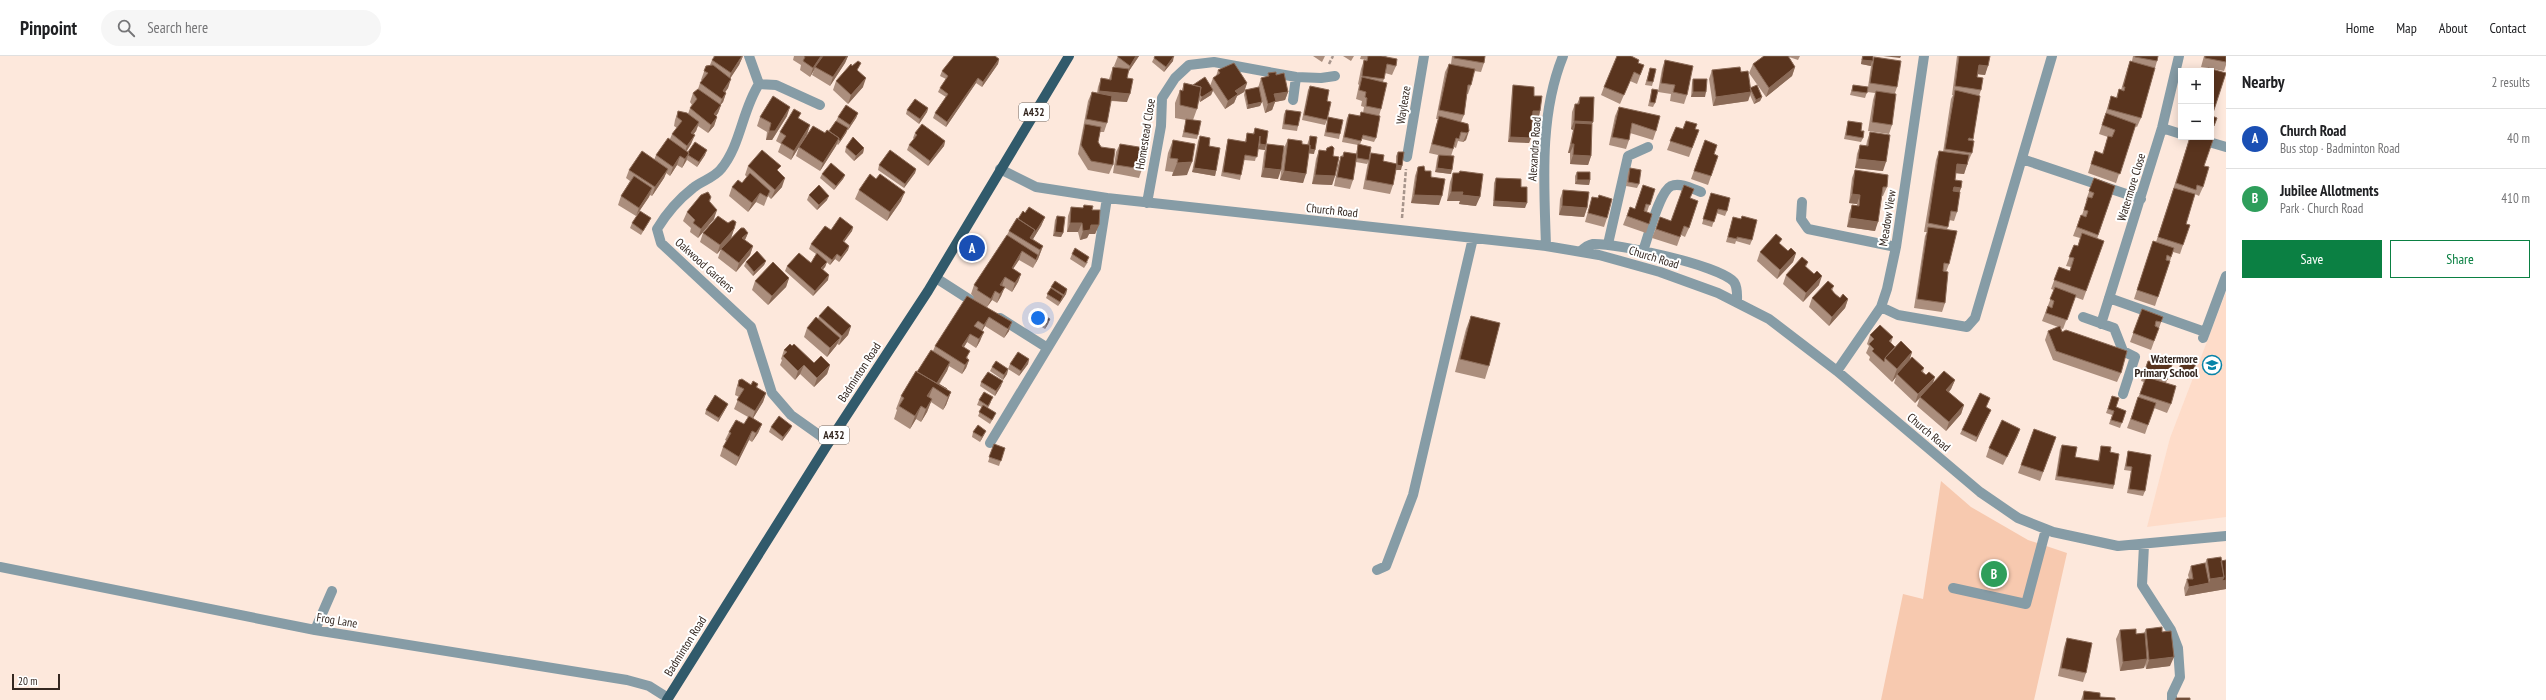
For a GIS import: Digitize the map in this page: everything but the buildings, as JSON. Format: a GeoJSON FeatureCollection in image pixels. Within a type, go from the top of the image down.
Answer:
{"type":"FeatureCollection","features":[{"type":"Feature","properties":{"kind":"main road","name":"Badminton Road"},"geometry":{"type":"LineString","coordinates":[[667,699],[829,442],[936,278],[1069,56]]}},
{"type":"Feature","properties":{"kind":"street"},"geometry":{"type":"LineString","coordinates":[[749,56],[759,84],[776,86],[820,105]]}},
{"type":"Feature","properties":{"kind":"street","name":"Wayleaze"},"geometry":{"type":"LineString","coordinates":[[1407,157],[1424,56]]}},
{"type":"Feature","properties":{"kind":"street","name":"Alexandra Road"},"geometry":{"type":"LineString","coordinates":[[1546,246],[1545,146],[1554,79],[1563,56]]}},
{"type":"Feature","properties":{"kind":"street","name":"Meadow View"},"geometry":{"type":"LineString","coordinates":[[1838,371],[1881,307],[1896,246],[1924,56]]}},
{"type":"Feature","properties":{"kind":"street"},"geometry":{"type":"LineString","coordinates":[[1881,307],[1898,315],[1967,327],[1976,318],[2052,56]]}},
{"type":"Feature","properties":{"kind":"street","name":"Watermore Close"},"geometry":{"type":"LineString","coordinates":[[2101,324],[2162,128],[2178,56]]}},
{"type":"Feature","properties":{"kind":"street","name":"Homestead Close"},"geometry":{"type":"LineString","coordinates":[[1147,203],[1161,126],[1162,98],[1175,78],[1189,65],[1214,62],[1296,77],[1321,78],[1335,76]]}},
{"type":"Feature","properties":{"kind":"street"},"geometry":{"type":"LineString","coordinates":[[1293,100],[1296,77]]}},
{"type":"Feature","properties":{"kind":"street","name":"Oakwood Gardens"},"geometry":{"type":"LineString","coordinates":[[759,84],[750,98],[730,156],[720,171],[693,188],[664,217],[657,229],[661,243],[751,327],[772,393],[791,415],[829,442]]}},
{"type":"Feature","properties":{"kind":"street"},"geometry":{"type":"LineString","coordinates":[[2162,128],[2178,133]]}},
{"type":"Feature","properties":{"kind":"street"},"geometry":{"type":"LineString","coordinates":[[2201,140],[2226,148]]}},
{"type":"Feature","properties":{"kind":"street"},"geometry":{"type":"LineString","coordinates":[[1608,244],[1628,156],[1648,147]]}},
{"type":"Feature","properties":{"kind":"street"},"geometry":{"type":"LineString","coordinates":[[2022,158],[2141,199]]}},
{"type":"Feature","properties":{"kind":"street","name":"Church Road"},"geometry":{"type":"LineString","coordinates":[[1000,169],[1036,187],[1147,203],[1546,246],[1580,252],[1660,272],[1718,293],[1769,319],[1838,371],[1980,492],[2018,518],[2046,530],[2090,542],[2118,546],[2144,545],[2226,536]]}},
{"type":"Feature","properties":{"kind":"street"},"geometry":{"type":"LineString","coordinates":[[1643,251],[1657,210],[1668,188],[1672,186],[1684,186],[1701,192]]}},
{"type":"Feature","properties":{"kind":"street"},"geometry":{"type":"LineString","coordinates":[[990,443],[1046,347],[1096,268],[1107,198]]}},
{"type":"Feature","properties":{"kind":"street"},"geometry":{"type":"LineString","coordinates":[[1802,202],[1801,219],[1808,229],[1896,246]]}},
{"type":"Feature","properties":{"kind":"street"},"geometry":{"type":"LineString","coordinates":[[1377,570],[1386,566],[1413,495],[1473,238]]}},
{"type":"Feature","properties":{"kind":"street"},"geometry":{"type":"LineString","coordinates":[[1580,252],[1591,244],[1608,244],[1677,259],[1728,277],[1737,287],[1737,302]]}},
{"type":"Feature","properties":{"kind":"street"},"geometry":{"type":"LineString","coordinates":[[2110,298],[2204,335],[2226,276]]}},
{"type":"Feature","properties":{"kind":"street"},"geometry":{"type":"LineString","coordinates":[[936,278],[1046,347]]}},
{"type":"Feature","properties":{"kind":"street"},"geometry":{"type":"LineString","coordinates":[[2083,317],[2114,328],[2123,351],[2135,357],[2123,394]]}},
{"type":"Feature","properties":{"kind":"street"},"geometry":{"type":"LineString","coordinates":[[1953,588],[2026,604],[2046,530]]}},
{"type":"Feature","properties":{"kind":"street"},"geometry":{"type":"LineString","coordinates":[[2144,545],[2142,585],[2171,630],[2178,648],[2180,677],[2172,694],[2172,700]]}},
{"type":"Feature","properties":{"kind":"street","name":"Frog Lane"},"geometry":{"type":"LineString","coordinates":[[0,566],[316,630],[627,680],[649,686],[667,699]]}},
{"type":"Feature","properties":{"kind":"street"},"geometry":{"type":"LineString","coordinates":[[316,630],[332,591]]}},
{"type":"Feature","properties":{"kind":"path"},"geometry":{"type":"LineString","coordinates":[[1401,230],[1407,157]]}},
{"type":"Feature","properties":{"kind":"shaded area","name":"Watermore Primary School"},"geometry":{"type":"Polygon","coordinates":[[[2226,292],[2226,517],[2147,527],[2170,438],[2226,292]]]}},
{"type":"Feature","properties":{"kind":"shaded area"},"geometry":{"type":"Polygon","coordinates":[[[1941,481],[1971,507],[2028,540],[2067,553],[2034,700],[1881,700],[1903,594],[1923,599],[1941,481]]]}},
{"type":"Feature","properties":{"kind":"place","name":"Church Road"},"geometry":{"type":"Point","coordinates":[972,248]}},
{"type":"Feature","properties":{"kind":"place","name":"Watermore Primary School"},"geometry":{"type":"Point","coordinates":[2212,365]}},
{"type":"Feature","properties":{"kind":"place","name":"Jubilee Allotments"},"geometry":{"type":"Point","coordinates":[1994,574]}}]}
